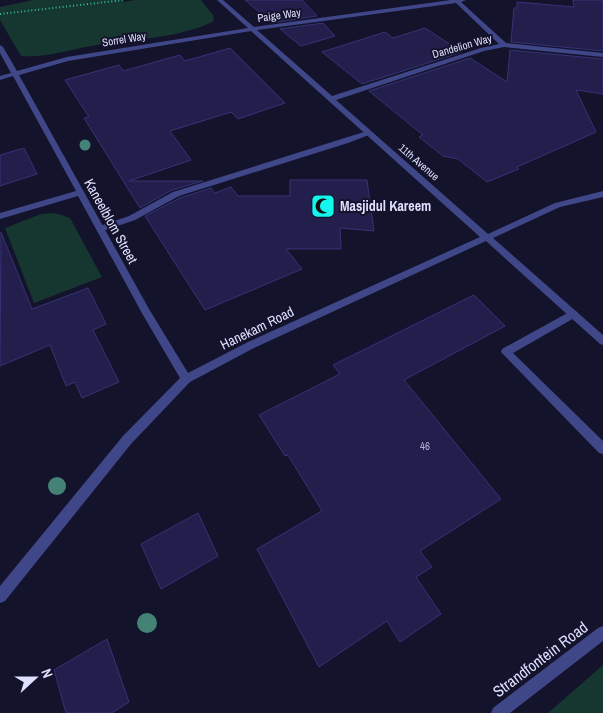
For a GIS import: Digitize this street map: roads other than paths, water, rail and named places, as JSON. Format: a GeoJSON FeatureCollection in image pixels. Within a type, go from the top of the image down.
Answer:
{"type":"FeatureCollection","features":[{"type":"Feature","properties":{"kind":"street","name":"11th Avenue"},"geometry":{"type":"LineString","coordinates":[[220,0],[603,341]]}},
{"type":"Feature","properties":{"kind":"street"},"geometry":{"type":"LineString","coordinates":[[398,0],[410,8]]}},
{"type":"Feature","properties":{"kind":"street","name":"Paige Way"},"geometry":{"type":"LineString","coordinates":[[253,29],[460,0],[504,45]]}},
{"type":"Feature","properties":{"kind":"street","name":"Sorrel Way"},"geometry":{"type":"LineString","coordinates":[[0,78],[67,59],[253,29]]}},
{"type":"Feature","properties":{"kind":"street","name":"Dandelion Way"},"geometry":{"type":"LineString","coordinates":[[332,99],[483,49],[504,45],[603,55]]}},
{"type":"Feature","properties":{"kind":"street","name":"Kaneelblom Street"},"geometry":{"type":"LineString","coordinates":[[0,47],[79,193],[186,379]]}},
{"type":"Feature","properties":{"kind":"street"},"geometry":{"type":"LineString","coordinates":[[100,229],[136,216],[150,206],[174,194],[370,133]]}},
{"type":"Feature","properties":{"kind":"street"},"geometry":{"type":"LineString","coordinates":[[0,216],[79,193]]}},
{"type":"Feature","properties":{"kind":"street","name":"Hanekam Road"},"geometry":{"type":"LineString","coordinates":[[0,596],[127,440],[186,379],[251,345],[558,205],[603,194]]}},
{"type":"Feature","properties":{"kind":"street"},"geometry":{"type":"LineString","coordinates":[[573,314],[506,352],[603,449]]}},
{"type":"Feature","properties":{"kind":"street","name":"Strandfontein Road"},"geometry":{"type":"LineString","coordinates":[[498,713],[603,633]]}},
{"type":"Feature","properties":{"kind":"place","name":"Masjidul Kareem"},"geometry":{"type":"Point","coordinates":[323,206]}}]}
